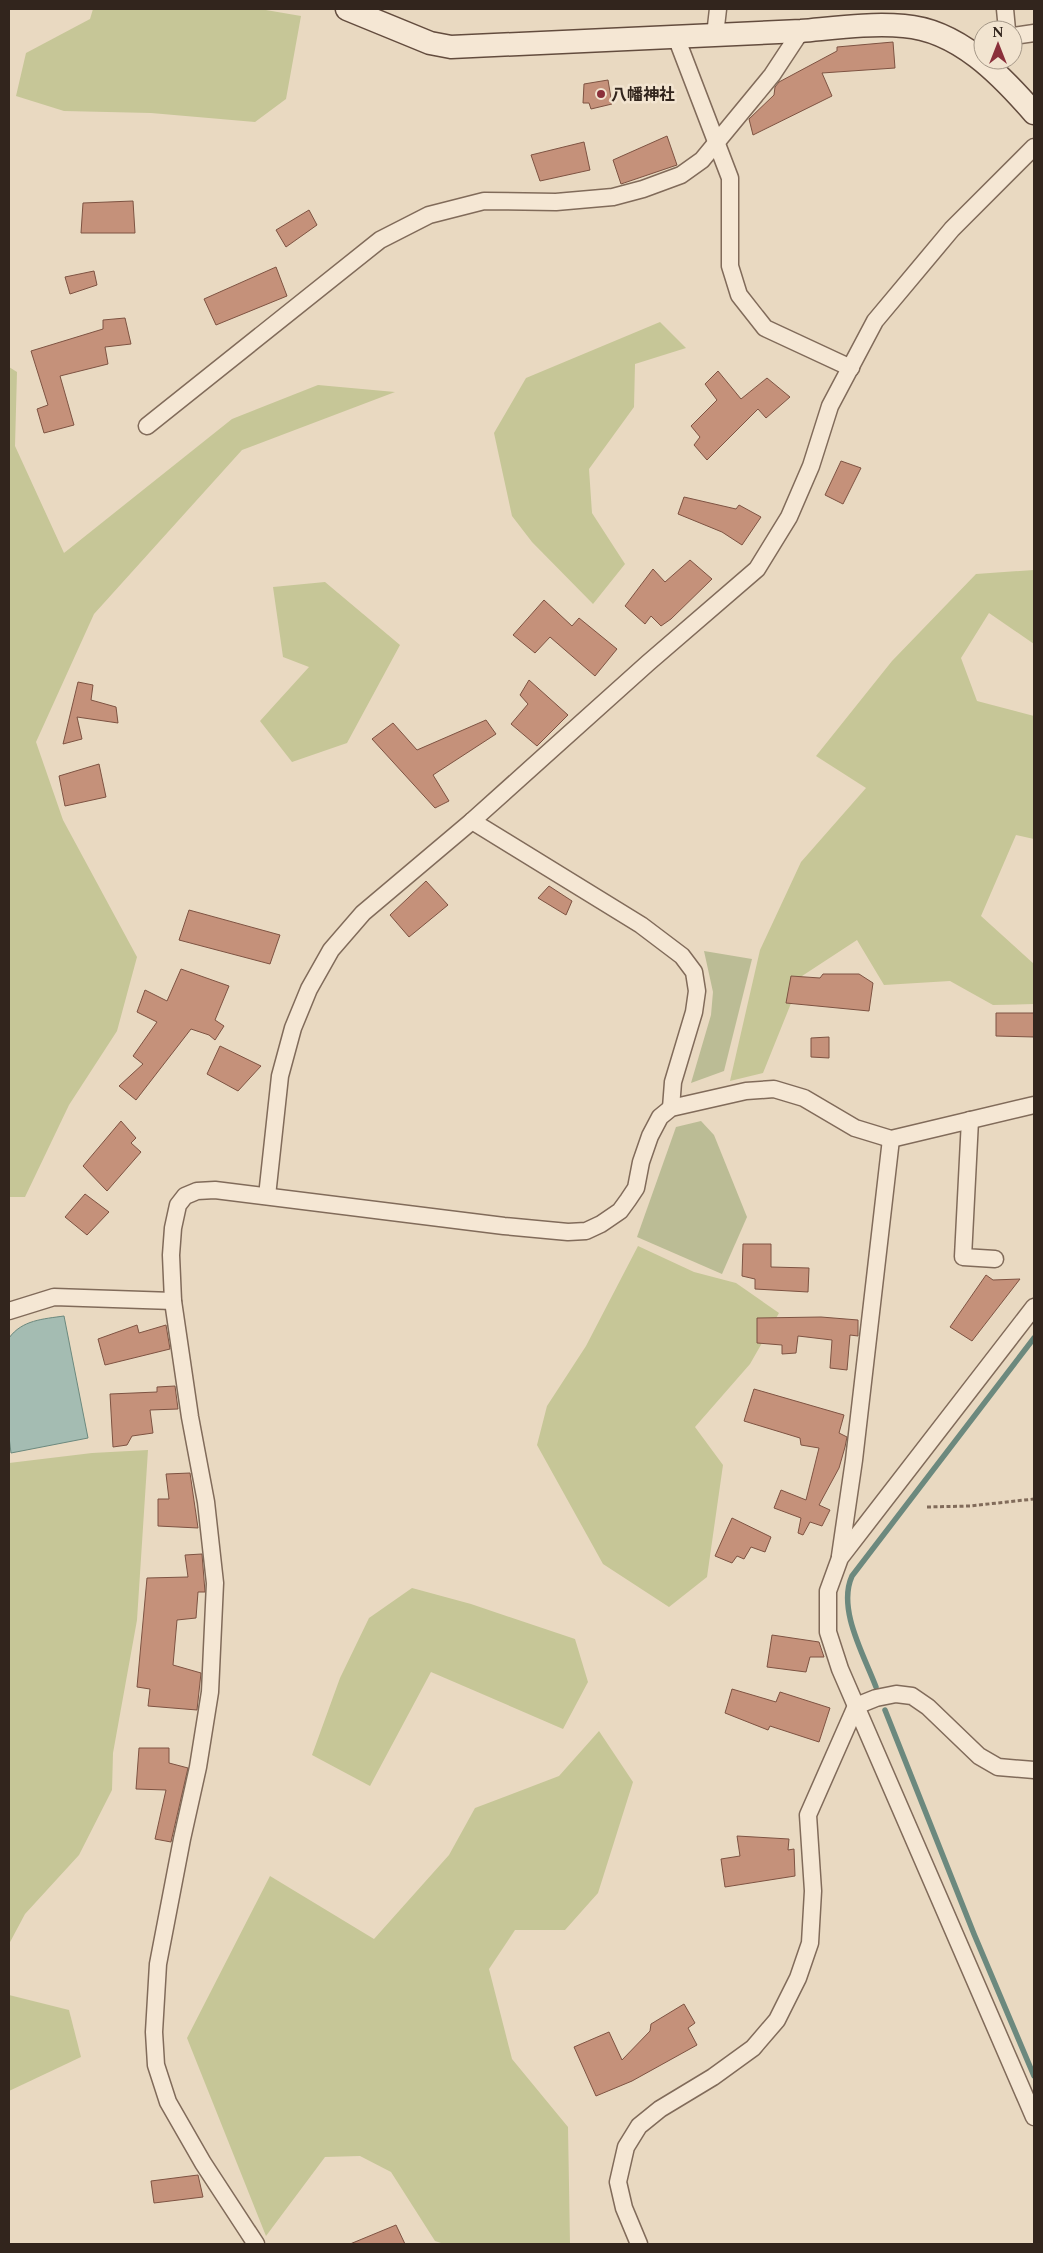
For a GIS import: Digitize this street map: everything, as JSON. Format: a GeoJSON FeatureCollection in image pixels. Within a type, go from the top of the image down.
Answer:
{"type":"FeatureCollection","features":[{"type":"Feature","properties":{"kind":"street"},"geometry":{"type":"LineString","coordinates":[[348,9],[430,43],[451,47],[801,31],[837,27],[906,26],[952,41],[973,53]]}},
{"type":"Feature","properties":{"kind":"street"},"geometry":{"type":"LineString","coordinates":[[715,35],[718,9]]}},
{"type":"Feature","properties":{"kind":"street"},"geometry":{"type":"LineString","coordinates":[[147,426],[380,240],[429,215],[484,201],[556,202],[613,197],[636,191],[681,174],[702,160],[772,75],[801,31]]}},
{"type":"Feature","properties":{"kind":"street"},"geometry":{"type":"LineString","coordinates":[[676,37],[730,178],[730,266],[739,296],[765,328],[851,368]]}},
{"type":"Feature","properties":{"kind":"street"},"geometry":{"type":"LineString","coordinates":[[993,70],[1034,113]]}},
{"type":"Feature","properties":{"kind":"street"},"geometry":{"type":"LineString","coordinates":[[267,1196],[280,1076],[293,1028],[309,989],[331,950],[363,913],[472,821],[648,663],[757,569],[789,517],[811,466],[830,406],[875,321],[952,229],[1034,147]]}},
{"type":"Feature","properties":{"kind":"street"},"geometry":{"type":"LineString","coordinates":[[472,821],[642,925],[682,956],[694,972],[697,991],[694,1012],[673,1082],[671,1108]]}},
{"type":"Feature","properties":{"kind":"street"},"geometry":{"type":"LineString","coordinates":[[256,2244],[203,2163],[173,2110],[156,2065],[154,2010],[158,1964],[198,1767],[208,1702],[215,1583],[206,1502],[190,1418],[173,1301],[171,1255],[173,1228],[178,1205],[185,1196],[197,1191],[214,1190],[504,1226],[568,1232],[586,1231],[620,1212],[636,1188],[641,1162],[650,1136],[660,1117],[671,1108],[746,1091],[774,1089],[804,1098],[856,1128],[891,1139],[1034,1105]]}},
{"type":"Feature","properties":{"kind":"street"},"geometry":{"type":"LineString","coordinates":[[970,1120],[963,1257],[994,1259]]}},
{"type":"Feature","properties":{"kind":"street"},"geometry":{"type":"LineString","coordinates":[[891,1139],[854,1460],[840,1558],[828,1591],[828,1632],[840,1669],[1034,2117]]}},
{"type":"Feature","properties":{"kind":"street"},"geometry":{"type":"LineString","coordinates":[[9,1311],[54,1297],[173,1301]]}},
{"type":"Feature","properties":{"kind":"street"},"geometry":{"type":"LineString","coordinates":[[840,1558],[1034,1307]]}},
{"type":"Feature","properties":{"kind":"street"},"geometry":{"type":"LineString","coordinates":[[639,2244],[624,2208],[618,2182],[626,2147],[639,2126],[660,2109],[713,2077],[753,2048],[777,2020],[798,1978],[810,1943],[813,1899],[808,1815],[856,1706],[876,1698],[896,1694],[912,1696],[928,1706],[985,1760],[998,1767],[1034,1770]]}},
{"type":"Feature","properties":{"kind":"path"},"geometry":{"type":"LineString","coordinates":[[927,1507],[970,1506],[1034,1499]]}},
{"type":"Feature","properties":{"kind":"green space"},"geometry":{"type":"Polygon","coordinates":[[[93,9],[260,9],[301,16],[286,99],[255,122],[151,113],[64,111],[16,96],[26,53],[90,19],[93,9]]]}},
{"type":"Feature","properties":{"kind":"green space"},"geometry":{"type":"Polygon","coordinates":[[[660,322],[686,348],[635,364],[634,407],[589,469],[592,513],[625,564],[593,604],[532,542],[512,516],[494,433],[526,378],[660,322]]]}},
{"type":"Feature","properties":{"kind":"green space"},"geometry":{"type":"Polygon","coordinates":[[[9,367],[17,372],[15,446],[64,553],[232,419],[318,385],[395,392],[242,450],[94,614],[36,742],[63,820],[137,957],[117,1031],[69,1105],[25,1197],[9,1197],[9,367]]]}},
{"type":"Feature","properties":{"kind":"green space"},"geometry":{"type":"Polygon","coordinates":[[[1034,570],[1034,644],[989,613],[961,658],[977,701],[1034,716],[1034,839],[1016,835],[981,916],[1034,964],[1034,1004],[993,1005],[950,981],[884,985],[857,940],[802,976],[763,1073],[730,1081],[760,950],[801,862],[866,788],[816,756],[892,661],[976,574],[1034,570]]]}},
{"type":"Feature","properties":{"kind":"green space"},"geometry":{"type":"Polygon","coordinates":[[[325,582],[400,645],[347,743],[292,762],[260,721],[309,667],[283,657],[273,587],[325,582]]]}},
{"type":"Feature","properties":{"kind":"green space"},"geometry":{"type":"Polygon","coordinates":[[[704,951],[752,959],[724,1071],[691,1083],[711,1015],[713,992],[704,951]]]}},
{"type":"Feature","properties":{"kind":"green space"},"geometry":{"type":"Polygon","coordinates":[[[701,1121],[714,1135],[747,1217],[722,1274],[637,1237],[676,1127],[701,1121]]]}},
{"type":"Feature","properties":{"kind":"green space"},"geometry":{"type":"Polygon","coordinates":[[[638,1246],[694,1272],[736,1283],[779,1313],[750,1364],[695,1427],[723,1465],[707,1577],[669,1607],[603,1564],[537,1445],[547,1406],[586,1346],[638,1246]]]}},
{"type":"Feature","properties":{"kind":"green space"},"geometry":{"type":"Polygon","coordinates":[[[148,1450],[137,1620],[113,1753],[112,1790],[79,1855],[25,1914],[9,1944],[9,1463],[92,1453],[148,1450]]]}},
{"type":"Feature","properties":{"kind":"green space"},"geometry":{"type":"Polygon","coordinates":[[[412,1588],[471,1604],[575,1639],[588,1682],[563,1729],[431,1672],[370,1786],[312,1755],[340,1678],[369,1618],[412,1588]]]}},
{"type":"Feature","properties":{"kind":"green space"},"geometry":{"type":"Polygon","coordinates":[[[599,1731],[633,1782],[598,1893],[565,1930],[515,1930],[489,1969],[512,2059],[568,2127],[570,2244],[444,2244],[435,2241],[391,2172],[360,2156],[325,2157],[266,2236],[187,2038],[270,1876],[374,1939],[449,1855],[475,1808],[559,1776],[599,1731]]]}},
{"type":"Feature","properties":{"kind":"green space"},"geometry":{"type":"Polygon","coordinates":[[[9,1995],[69,2010],[81,2057],[9,2091],[9,1995]]]}},
{"type":"Feature","properties":{"kind":"shaded area"},"geometry":{"type":"Polygon","coordinates":[[[64,1316],[88,1438],[11,1453],[9,1437],[9,1338],[20,1327],[34,1321],[64,1316]]]}},
{"type":"Feature","properties":{"kind":"building"},"geometry":{"type":"Polygon","coordinates":[[[893,42],[895,68],[822,73],[832,96],[753,135],[749,119],[774,95],[775,87],[779,82],[837,51],[837,47],[893,42]]]}},
{"type":"Feature","properties":{"kind":"building"},"geometry":{"type":"Polygon","coordinates":[[[608,80],[612,104],[591,109],[589,103],[583,103],[584,84],[608,80]]]}},
{"type":"Feature","properties":{"kind":"building"},"geometry":{"type":"Polygon","coordinates":[[[667,136],[677,165],[621,184],[613,160],[667,136]]]}},
{"type":"Feature","properties":{"kind":"building"},"geometry":{"type":"Polygon","coordinates":[[[584,142],[590,170],[540,181],[531,155],[584,142]]]}},
{"type":"Feature","properties":{"kind":"building"},"geometry":{"type":"Polygon","coordinates":[[[133,201],[135,233],[81,233],[83,203],[133,201]]]}},
{"type":"Feature","properties":{"kind":"building"},"geometry":{"type":"Polygon","coordinates":[[[309,210],[317,225],[286,247],[276,230],[309,210]]]}},
{"type":"Feature","properties":{"kind":"building"},"geometry":{"type":"Polygon","coordinates":[[[276,267],[287,296],[216,325],[204,299],[276,267]]]}},
{"type":"Feature","properties":{"kind":"building"},"geometry":{"type":"Polygon","coordinates":[[[94,271],[97,285],[70,294],[65,277],[94,271]]]}},
{"type":"Feature","properties":{"kind":"building"},"geometry":{"type":"Polygon","coordinates":[[[125,318],[131,344],[105,347],[108,364],[60,376],[74,425],[44,433],[37,409],[48,405],[31,351],[103,329],[103,320],[125,318]]]}},
{"type":"Feature","properties":{"kind":"building"},"geometry":{"type":"Polygon","coordinates":[[[718,371],[741,399],[767,378],[790,397],[766,418],[758,409],[707,460],[694,445],[700,437],[691,426],[717,400],[705,384],[718,371]]]}},
{"type":"Feature","properties":{"kind":"building"},"geometry":{"type":"Polygon","coordinates":[[[841,461],[861,468],[843,504],[825,495],[841,461]]]}},
{"type":"Feature","properties":{"kind":"building"},"geometry":{"type":"Polygon","coordinates":[[[684,497],[736,509],[739,505],[761,517],[742,545],[722,532],[678,514],[684,497]]]}},
{"type":"Feature","properties":{"kind":"building"},"geometry":{"type":"Polygon","coordinates":[[[690,560],[712,579],[671,619],[661,626],[651,616],[645,624],[625,606],[653,569],[665,582],[690,560]]]}},
{"type":"Feature","properties":{"kind":"building"},"geometry":{"type":"Polygon","coordinates":[[[544,600],[572,626],[579,618],[617,649],[595,676],[550,637],[535,653],[513,635],[544,600]]]}},
{"type":"Feature","properties":{"kind":"building"},"geometry":{"type":"Polygon","coordinates":[[[529,680],[568,715],[537,746],[511,724],[528,704],[520,695],[529,680]]]}},
{"type":"Feature","properties":{"kind":"building"},"geometry":{"type":"Polygon","coordinates":[[[78,682],[93,685],[91,700],[116,707],[118,723],[77,717],[82,739],[63,744],[78,682]]]}},
{"type":"Feature","properties":{"kind":"building"},"geometry":{"type":"Polygon","coordinates":[[[486,720],[496,734],[433,775],[449,801],[435,808],[372,739],[393,723],[417,750],[486,720]]]}},
{"type":"Feature","properties":{"kind":"building"},"geometry":{"type":"Polygon","coordinates":[[[99,764],[106,797],[65,806],[59,776],[99,764]]]}},
{"type":"Feature","properties":{"kind":"building"},"geometry":{"type":"Polygon","coordinates":[[[426,881],[448,905],[409,937],[390,915],[426,881]]]}},
{"type":"Feature","properties":{"kind":"building"},"geometry":{"type":"Polygon","coordinates":[[[549,886],[572,901],[566,915],[538,898],[549,886]]]}},
{"type":"Feature","properties":{"kind":"building"},"geometry":{"type":"Polygon","coordinates":[[[189,910],[280,935],[270,964],[179,940],[189,910]]]}},
{"type":"Feature","properties":{"kind":"building"},"geometry":{"type":"Polygon","coordinates":[[[181,969],[229,986],[215,1020],[224,1026],[215,1040],[209,1035],[191,1029],[136,1100],[119,1086],[143,1064],[133,1056],[157,1022],[137,1012],[145,990],[167,1001],[181,969]]]}},
{"type":"Feature","properties":{"kind":"building"},"geometry":{"type":"Polygon","coordinates":[[[823,974],[859,974],[873,983],[869,1011],[786,1003],[791,976],[820,978],[823,974]]]}},
{"type":"Feature","properties":{"kind":"building"},"geometry":{"type":"Polygon","coordinates":[[[996,1013],[1034,1013],[1034,1037],[996,1036],[996,1013]]]}},
{"type":"Feature","properties":{"kind":"building"},"geometry":{"type":"Polygon","coordinates":[[[829,1037],[829,1058],[811,1057],[811,1038],[829,1037]]]}},
{"type":"Feature","properties":{"kind":"building"},"geometry":{"type":"Polygon","coordinates":[[[220,1046],[261,1066],[238,1091],[207,1074],[220,1046]]]}},
{"type":"Feature","properties":{"kind":"building"},"geometry":{"type":"Polygon","coordinates":[[[121,1121],[136,1138],[131,1143],[141,1152],[107,1191],[83,1166],[121,1121]]]}},
{"type":"Feature","properties":{"kind":"building"},"geometry":{"type":"Polygon","coordinates":[[[85,1194],[109,1212],[87,1235],[65,1217],[85,1194]]]}},
{"type":"Feature","properties":{"kind":"building"},"geometry":{"type":"Polygon","coordinates":[[[743,1244],[771,1244],[771,1267],[809,1268],[808,1292],[755,1289],[755,1279],[742,1276],[743,1244]]]}},
{"type":"Feature","properties":{"kind":"building"},"geometry":{"type":"Polygon","coordinates":[[[986,1275],[993,1280],[1020,1279],[972,1341],[950,1327],[986,1275]]]}},
{"type":"Feature","properties":{"kind":"building"},"geometry":{"type":"Polygon","coordinates":[[[821,1317],[858,1320],[858,1336],[850,1335],[847,1370],[830,1368],[832,1340],[798,1336],[796,1353],[782,1354],[782,1345],[757,1343],[757,1318],[821,1317]]]}},
{"type":"Feature","properties":{"kind":"building"},"geometry":{"type":"Polygon","coordinates":[[[137,1325],[139,1333],[166,1325],[170,1349],[105,1365],[98,1339],[137,1325]]]}},
{"type":"Feature","properties":{"kind":"building"},"geometry":{"type":"Polygon","coordinates":[[[175,1386],[178,1409],[150,1410],[153,1433],[132,1436],[127,1445],[113,1447],[110,1394],[157,1392],[157,1387],[175,1386]]]}},
{"type":"Feature","properties":{"kind":"building"},"geometry":{"type":"Polygon","coordinates":[[[754,1389],[844,1415],[839,1433],[847,1437],[845,1447],[839,1468],[819,1505],[830,1510],[822,1526],[810,1522],[803,1535],[798,1533],[801,1518],[774,1508],[781,1490],[806,1500],[819,1448],[801,1445],[800,1438],[744,1421],[754,1389]]]}},
{"type":"Feature","properties":{"kind":"building"},"geometry":{"type":"Polygon","coordinates":[[[190,1473],[198,1528],[158,1526],[158,1499],[169,1499],[166,1474],[190,1473]]]}},
{"type":"Feature","properties":{"kind":"building"},"geometry":{"type":"Polygon","coordinates":[[[732,1518],[771,1537],[765,1552],[751,1547],[744,1559],[737,1556],[732,1563],[715,1556],[732,1518]]]}},
{"type":"Feature","properties":{"kind":"building"},"geometry":{"type":"Polygon","coordinates":[[[202,1554],[205,1592],[198,1592],[196,1618],[177,1620],[173,1665],[201,1673],[197,1710],[148,1706],[150,1689],[137,1687],[147,1578],[188,1577],[185,1555],[202,1554]]]}},
{"type":"Feature","properties":{"kind":"building"},"geometry":{"type":"Polygon","coordinates":[[[772,1635],[819,1642],[824,1657],[810,1657],[806,1672],[767,1667],[772,1635]]]}},
{"type":"Feature","properties":{"kind":"building"},"geometry":{"type":"Polygon","coordinates":[[[732,1689],[776,1702],[780,1692],[830,1708],[819,1742],[770,1726],[768,1730],[725,1713],[732,1689]]]}},
{"type":"Feature","properties":{"kind":"building"},"geometry":{"type":"Polygon","coordinates":[[[139,1748],[169,1748],[169,1763],[188,1768],[171,1842],[155,1839],[166,1790],[136,1789],[139,1748]]]}},
{"type":"Feature","properties":{"kind":"building"},"geometry":{"type":"Polygon","coordinates":[[[737,1836],[789,1839],[788,1850],[794,1849],[795,1876],[725,1887],[721,1859],[740,1856],[737,1836]]]}},
{"type":"Feature","properties":{"kind":"building"},"geometry":{"type":"Polygon","coordinates":[[[684,2004],[695,2023],[688,2028],[697,2045],[632,2081],[596,2096],[574,2047],[609,2032],[622,2060],[650,2031],[651,2024],[684,2004]]]}},
{"type":"Feature","properties":{"kind":"building"},"geometry":{"type":"Polygon","coordinates":[[[198,2175],[203,2197],[154,2203],[151,2181],[198,2175]]]}},
{"type":"Feature","properties":{"kind":"building"},"geometry":{"type":"Polygon","coordinates":[[[396,2225],[405,2244],[350,2244],[396,2225]]]}},
{"type":"Feature","properties":{"kind":"waterway"},"geometry":{"type":"LineString","coordinates":[[876,1687],[859,1647],[850,1617],[848,1589],[852,1576],[1034,1338]]}},
{"type":"Feature","properties":{"kind":"waterway"},"geometry":{"type":"LineString","coordinates":[[885,1710],[974,1934],[1034,2076]]}},
{"type":"Feature","properties":{"kind":"place","name":"八幡神社"},"geometry":{"type":"Point","coordinates":[601,94]}}]}
